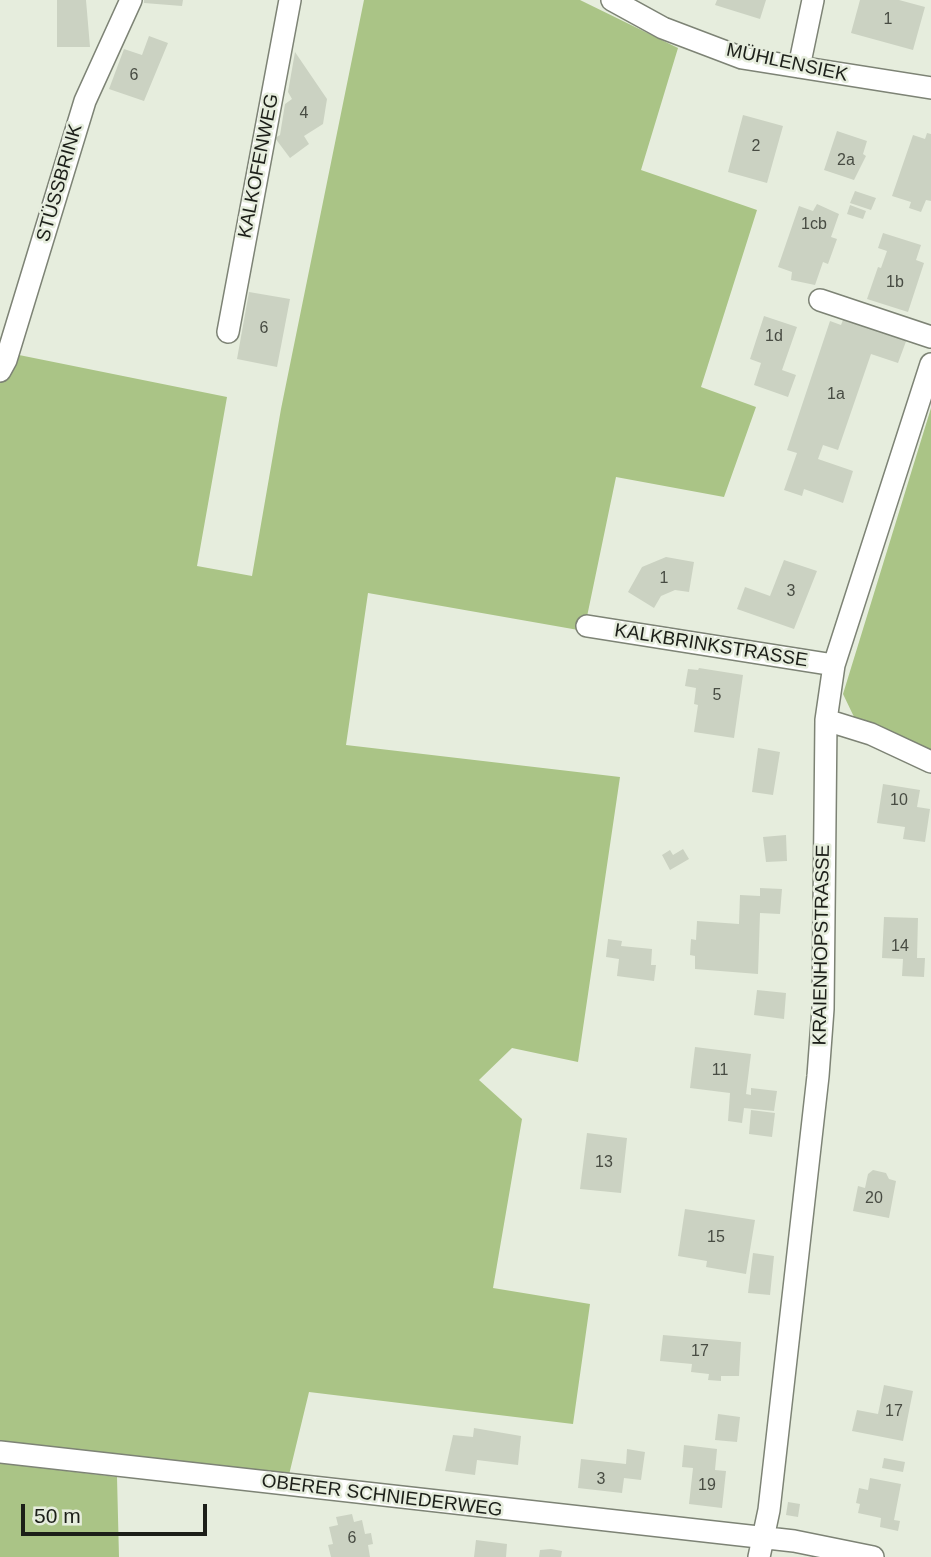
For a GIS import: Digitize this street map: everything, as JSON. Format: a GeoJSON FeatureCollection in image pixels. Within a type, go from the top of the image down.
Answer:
{"type":"FeatureCollection","features":[{"type":"Feature","properties":{"kind":"street","name":"STÜSSBRINK"},"geometry":{"type":"LineString","coordinates":[[0,371],[6,360],[85,101],[131,0]]}},
{"type":"Feature","properties":{"kind":"street","name":"KALKOFENWEG"},"geometry":{"type":"LineString","coordinates":[[228,332],[290,0]]}},
{"type":"Feature","properties":{"kind":"street","name":"MÜHLENSIEK"},"geometry":{"type":"LineString","coordinates":[[612,0],[663,28],[742,58],[931,88]]}},
{"type":"Feature","properties":{"kind":"street"},"geometry":{"type":"LineString","coordinates":[[799,67],[813,0]]}},
{"type":"Feature","properties":{"kind":"street"},"geometry":{"type":"LineString","coordinates":[[820,300],[931,337]]}},
{"type":"Feature","properties":{"kind":"street","name":"KRAIENHOPSTRASSE"},"geometry":{"type":"LineString","coordinates":[[762,1548],[819,1063],[823,1009],[826,720],[834,665],[931,364]]}},
{"type":"Feature","properties":{"kind":"street","name":"KALKBRINKSTRASSE"},"geometry":{"type":"LineString","coordinates":[[587,626],[834,665]]}},
{"type":"Feature","properties":{"kind":"street"},"geometry":{"type":"LineString","coordinates":[[826,720],[871,734],[931,762]]}},
{"type":"Feature","properties":{"kind":"street","name":"OBERER SCHNIEDERWEG"},"geometry":{"type":"LineString","coordinates":[[0,1452],[762,1548],[794,1541],[873,1557]]}},
{"type":"Feature","properties":{"kind":"green space"},"geometry":{"type":"Polygon","coordinates":[[[364,0],[580,0],[678,48],[641,170],[757,210],[701,387],[756,407],[724,497],[616,477],[584,631],[368,593],[346,745],[620,777],[578,1062],[512,1048],[479,1080],[522,1119],[493,1288],[590,1304],[573,1424],[309,1392],[288,1479],[0,1444],[0,359],[19,355],[227,397],[197,566],[252,576],[281,409],[364,0]]]}},
{"type":"Feature","properties":{"kind":"green space"},"geometry":{"type":"Polygon","coordinates":[[[931,408],[931,750],[855,719],[843,694],[931,408]]]}},
{"type":"Feature","properties":{"kind":"green space"},"geometry":{"type":"Polygon","coordinates":[[[0,1463],[117,1477],[119,1557],[0,1557],[0,1463]]]}},
{"type":"Feature","properties":{"kind":"building"},"geometry":{"type":"Polygon","coordinates":[[[57,0],[86,0],[90,47],[57,47],[57,0]]]}},
{"type":"Feature","properties":{"kind":"building"},"geometry":{"type":"Polygon","coordinates":[[[144,0],[183,0],[182,6],[144,3],[144,0]]]}},
{"type":"Feature","properties":{"kind":"building"},"geometry":{"type":"Polygon","coordinates":[[[717,0],[766,0],[760,19],[715,5],[717,0]]]}},
{"type":"Feature","properties":{"kind":"building"},"geometry":{"type":"Polygon","coordinates":[[[860,0],[899,0],[925,7],[913,50],[851,33],[860,0]]]}},
{"type":"Feature","properties":{"kind":"building"},"geometry":{"type":"Polygon","coordinates":[[[149,36],[168,43],[144,101],[109,89],[124,49],[142,55],[149,36]]]}},
{"type":"Feature","properties":{"kind":"building"},"geometry":{"type":"Polygon","coordinates":[[[295,52],[327,99],[323,124],[304,136],[309,144],[290,158],[275,138],[280,135],[285,104],[292,99],[288,92],[295,52]]]}},
{"type":"Feature","properties":{"kind":"building"},"geometry":{"type":"Polygon","coordinates":[[[743,115],[783,126],[767,183],[728,172],[743,115]]]}},
{"type":"Feature","properties":{"kind":"building"},"geometry":{"type":"Polygon","coordinates":[[[837,131],[867,141],[863,154],[866,156],[854,180],[824,170],[837,131]]]}},
{"type":"Feature","properties":{"kind":"building"},"geometry":{"type":"Polygon","coordinates":[[[927,133],[931,134],[931,201],[926,200],[921,212],[909,208],[911,202],[892,196],[913,135],[925,139],[927,133]]]}},
{"type":"Feature","properties":{"kind":"building"},"geometry":{"type":"Polygon","coordinates":[[[855,191],[876,198],[871,210],[850,203],[855,191]]]}},
{"type":"Feature","properties":{"kind":"building"},"geometry":{"type":"Polygon","coordinates":[[[817,204],[839,214],[831,237],[837,239],[828,264],[823,262],[815,285],[791,280],[792,272],[778,267],[799,206],[813,211],[817,204]]]}},
{"type":"Feature","properties":{"kind":"building"},"geometry":{"type":"Polygon","coordinates":[[[850,205],[866,211],[863,219],[847,214],[850,205]]]}},
{"type":"Feature","properties":{"kind":"building"},"geometry":{"type":"Polygon","coordinates":[[[883,233],[921,245],[916,260],[924,263],[908,312],[867,299],[878,267],[881,268],[887,251],[878,248],[883,233]]]}},
{"type":"Feature","properties":{"kind":"building"},"geometry":{"type":"Polygon","coordinates":[[[249,292],[290,299],[277,367],[237,359],[249,292]]]}},
{"type":"Feature","properties":{"kind":"building"},"geometry":{"type":"Polygon","coordinates":[[[845,315],[908,336],[898,363],[871,354],[838,450],[823,445],[818,459],[853,471],[843,503],[804,489],[802,496],[784,490],[797,453],[787,450],[830,321],[841,325],[845,315]]]}},
{"type":"Feature","properties":{"kind":"building"},"geometry":{"type":"Polygon","coordinates":[[[764,316],[797,327],[782,370],[796,375],[788,397],[754,385],[761,363],[750,359],[764,316]]]}},
{"type":"Feature","properties":{"kind":"building"},"geometry":{"type":"Polygon","coordinates":[[[666,557],[694,562],[689,592],[675,590],[661,596],[654,608],[628,592],[642,567],[666,557]]]}},
{"type":"Feature","properties":{"kind":"building"},"geometry":{"type":"Polygon","coordinates":[[[784,560],[817,571],[794,629],[737,609],[745,587],[770,596],[784,560]]]}},
{"type":"Feature","properties":{"kind":"building"},"geometry":{"type":"Polygon","coordinates":[[[699,668],[743,675],[734,738],[694,732],[698,705],[694,704],[696,688],[685,686],[688,669],[699,668]]]}},
{"type":"Feature","properties":{"kind":"building"},"geometry":{"type":"Polygon","coordinates":[[[758,748],[780,752],[773,795],[752,792],[758,748]]]}},
{"type":"Feature","properties":{"kind":"building"},"geometry":{"type":"Polygon","coordinates":[[[883,784],[920,790],[917,807],[930,809],[925,842],[903,839],[905,827],[877,823],[883,784]]]}},
{"type":"Feature","properties":{"kind":"building"},"geometry":{"type":"Polygon","coordinates":[[[786,835],[787,861],[766,862],[763,837],[786,835]]]}},
{"type":"Feature","properties":{"kind":"building"},"geometry":{"type":"Polygon","coordinates":[[[683,849],[689,859],[670,870],[662,855],[670,850],[673,855],[683,849]]]}},
{"type":"Feature","properties":{"kind":"building"},"geometry":{"type":"Polygon","coordinates":[[[760,888],[782,889],[780,914],[760,913],[758,974],[695,969],[695,956],[690,955],[691,939],[696,940],[697,921],[739,924],[740,895],[760,896],[760,888]]]}},
{"type":"Feature","properties":{"kind":"building"},"geometry":{"type":"Polygon","coordinates":[[[884,917],[918,918],[917,958],[925,958],[924,977],[902,976],[903,959],[882,958],[884,917]]]}},
{"type":"Feature","properties":{"kind":"building"},"geometry":{"type":"Polygon","coordinates":[[[608,939],[622,941],[621,946],[652,949],[651,965],[656,965],[654,981],[617,976],[619,959],[606,957],[608,939]]]}},
{"type":"Feature","properties":{"kind":"building"},"geometry":{"type":"Polygon","coordinates":[[[757,990],[786,993],[784,1019],[754,1015],[757,990]]]}},
{"type":"Feature","properties":{"kind":"building"},"geometry":{"type":"Polygon","coordinates":[[[695,1047],[751,1054],[746,1094],[751,1095],[751,1088],[777,1091],[774,1111],[744,1108],[742,1123],[728,1121],[730,1093],[690,1088],[695,1047]]]}},
{"type":"Feature","properties":{"kind":"building"},"geometry":{"type":"Polygon","coordinates":[[[751,1110],[775,1113],[772,1137],[749,1134],[751,1110]]]}},
{"type":"Feature","properties":{"kind":"building"},"geometry":{"type":"Polygon","coordinates":[[[587,1133],[627,1138],[621,1193],[580,1189],[587,1133]]]}},
{"type":"Feature","properties":{"kind":"building"},"geometry":{"type":"Polygon","coordinates":[[[873,1170],[886,1173],[889,1179],[896,1181],[889,1218],[853,1211],[858,1186],[865,1188],[868,1174],[873,1170]]]}},
{"type":"Feature","properties":{"kind":"building"},"geometry":{"type":"Polygon","coordinates":[[[685,1209],[755,1220],[746,1274],[706,1267],[707,1261],[678,1256],[685,1209]]]}},
{"type":"Feature","properties":{"kind":"building"},"geometry":{"type":"Polygon","coordinates":[[[753,1253],[774,1256],[770,1295],[748,1293],[753,1253]]]}},
{"type":"Feature","properties":{"kind":"building"},"geometry":{"type":"Polygon","coordinates":[[[663,1335],[741,1342],[739,1376],[721,1376],[721,1381],[708,1380],[709,1374],[691,1372],[692,1364],[660,1361],[663,1335]]]}},
{"type":"Feature","properties":{"kind":"building"},"geometry":{"type":"Polygon","coordinates":[[[884,1385],[913,1391],[903,1441],[852,1431],[857,1410],[878,1414],[884,1385]]]}},
{"type":"Feature","properties":{"kind":"building"},"geometry":{"type":"Polygon","coordinates":[[[718,1414],[740,1417],[737,1442],[715,1440],[718,1414]]]}},
{"type":"Feature","properties":{"kind":"building"},"geometry":{"type":"Polygon","coordinates":[[[474,1428],[521,1436],[518,1465],[477,1460],[475,1475],[445,1471],[453,1435],[473,1437],[474,1428]]]}},
{"type":"Feature","properties":{"kind":"building"},"geometry":{"type":"Polygon","coordinates":[[[684,1445],[717,1449],[715,1470],[726,1471],[722,1508],[689,1504],[693,1468],[682,1467],[684,1445]]]}},
{"type":"Feature","properties":{"kind":"building"},"geometry":{"type":"Polygon","coordinates":[[[627,1449],[645,1452],[641,1480],[624,1478],[622,1493],[578,1488],[581,1459],[626,1464],[627,1449]]]}},
{"type":"Feature","properties":{"kind":"building"},"geometry":{"type":"Polygon","coordinates":[[[884,1458],[905,1462],[903,1472],[882,1468],[884,1458]]]}},
{"type":"Feature","properties":{"kind":"building"},"geometry":{"type":"Polygon","coordinates":[[[870,1478],[901,1484],[894,1520],[900,1521],[898,1531],[880,1527],[881,1518],[858,1513],[860,1504],[856,1503],[859,1488],[868,1490],[870,1478]]]}},
{"type":"Feature","properties":{"kind":"building"},"geometry":{"type":"Polygon","coordinates":[[[788,1502],[800,1504],[798,1517],[786,1515],[788,1502]]]}},
{"type":"Feature","properties":{"kind":"building"},"geometry":{"type":"Polygon","coordinates":[[[352,1514],[354,1522],[362,1520],[365,1534],[371,1533],[373,1544],[368,1545],[370,1557],[331,1557],[328,1545],[333,1544],[329,1527],[338,1525],[336,1517],[352,1514]]]}},
{"type":"Feature","properties":{"kind":"building"},"geometry":{"type":"Polygon","coordinates":[[[476,1540],[507,1544],[506,1557],[474,1557],[476,1540]]]}},
{"type":"Feature","properties":{"kind":"building"},"geometry":{"type":"Polygon","coordinates":[[[540,1550],[562,1551],[561,1557],[539,1557],[540,1550]]]}}]}
